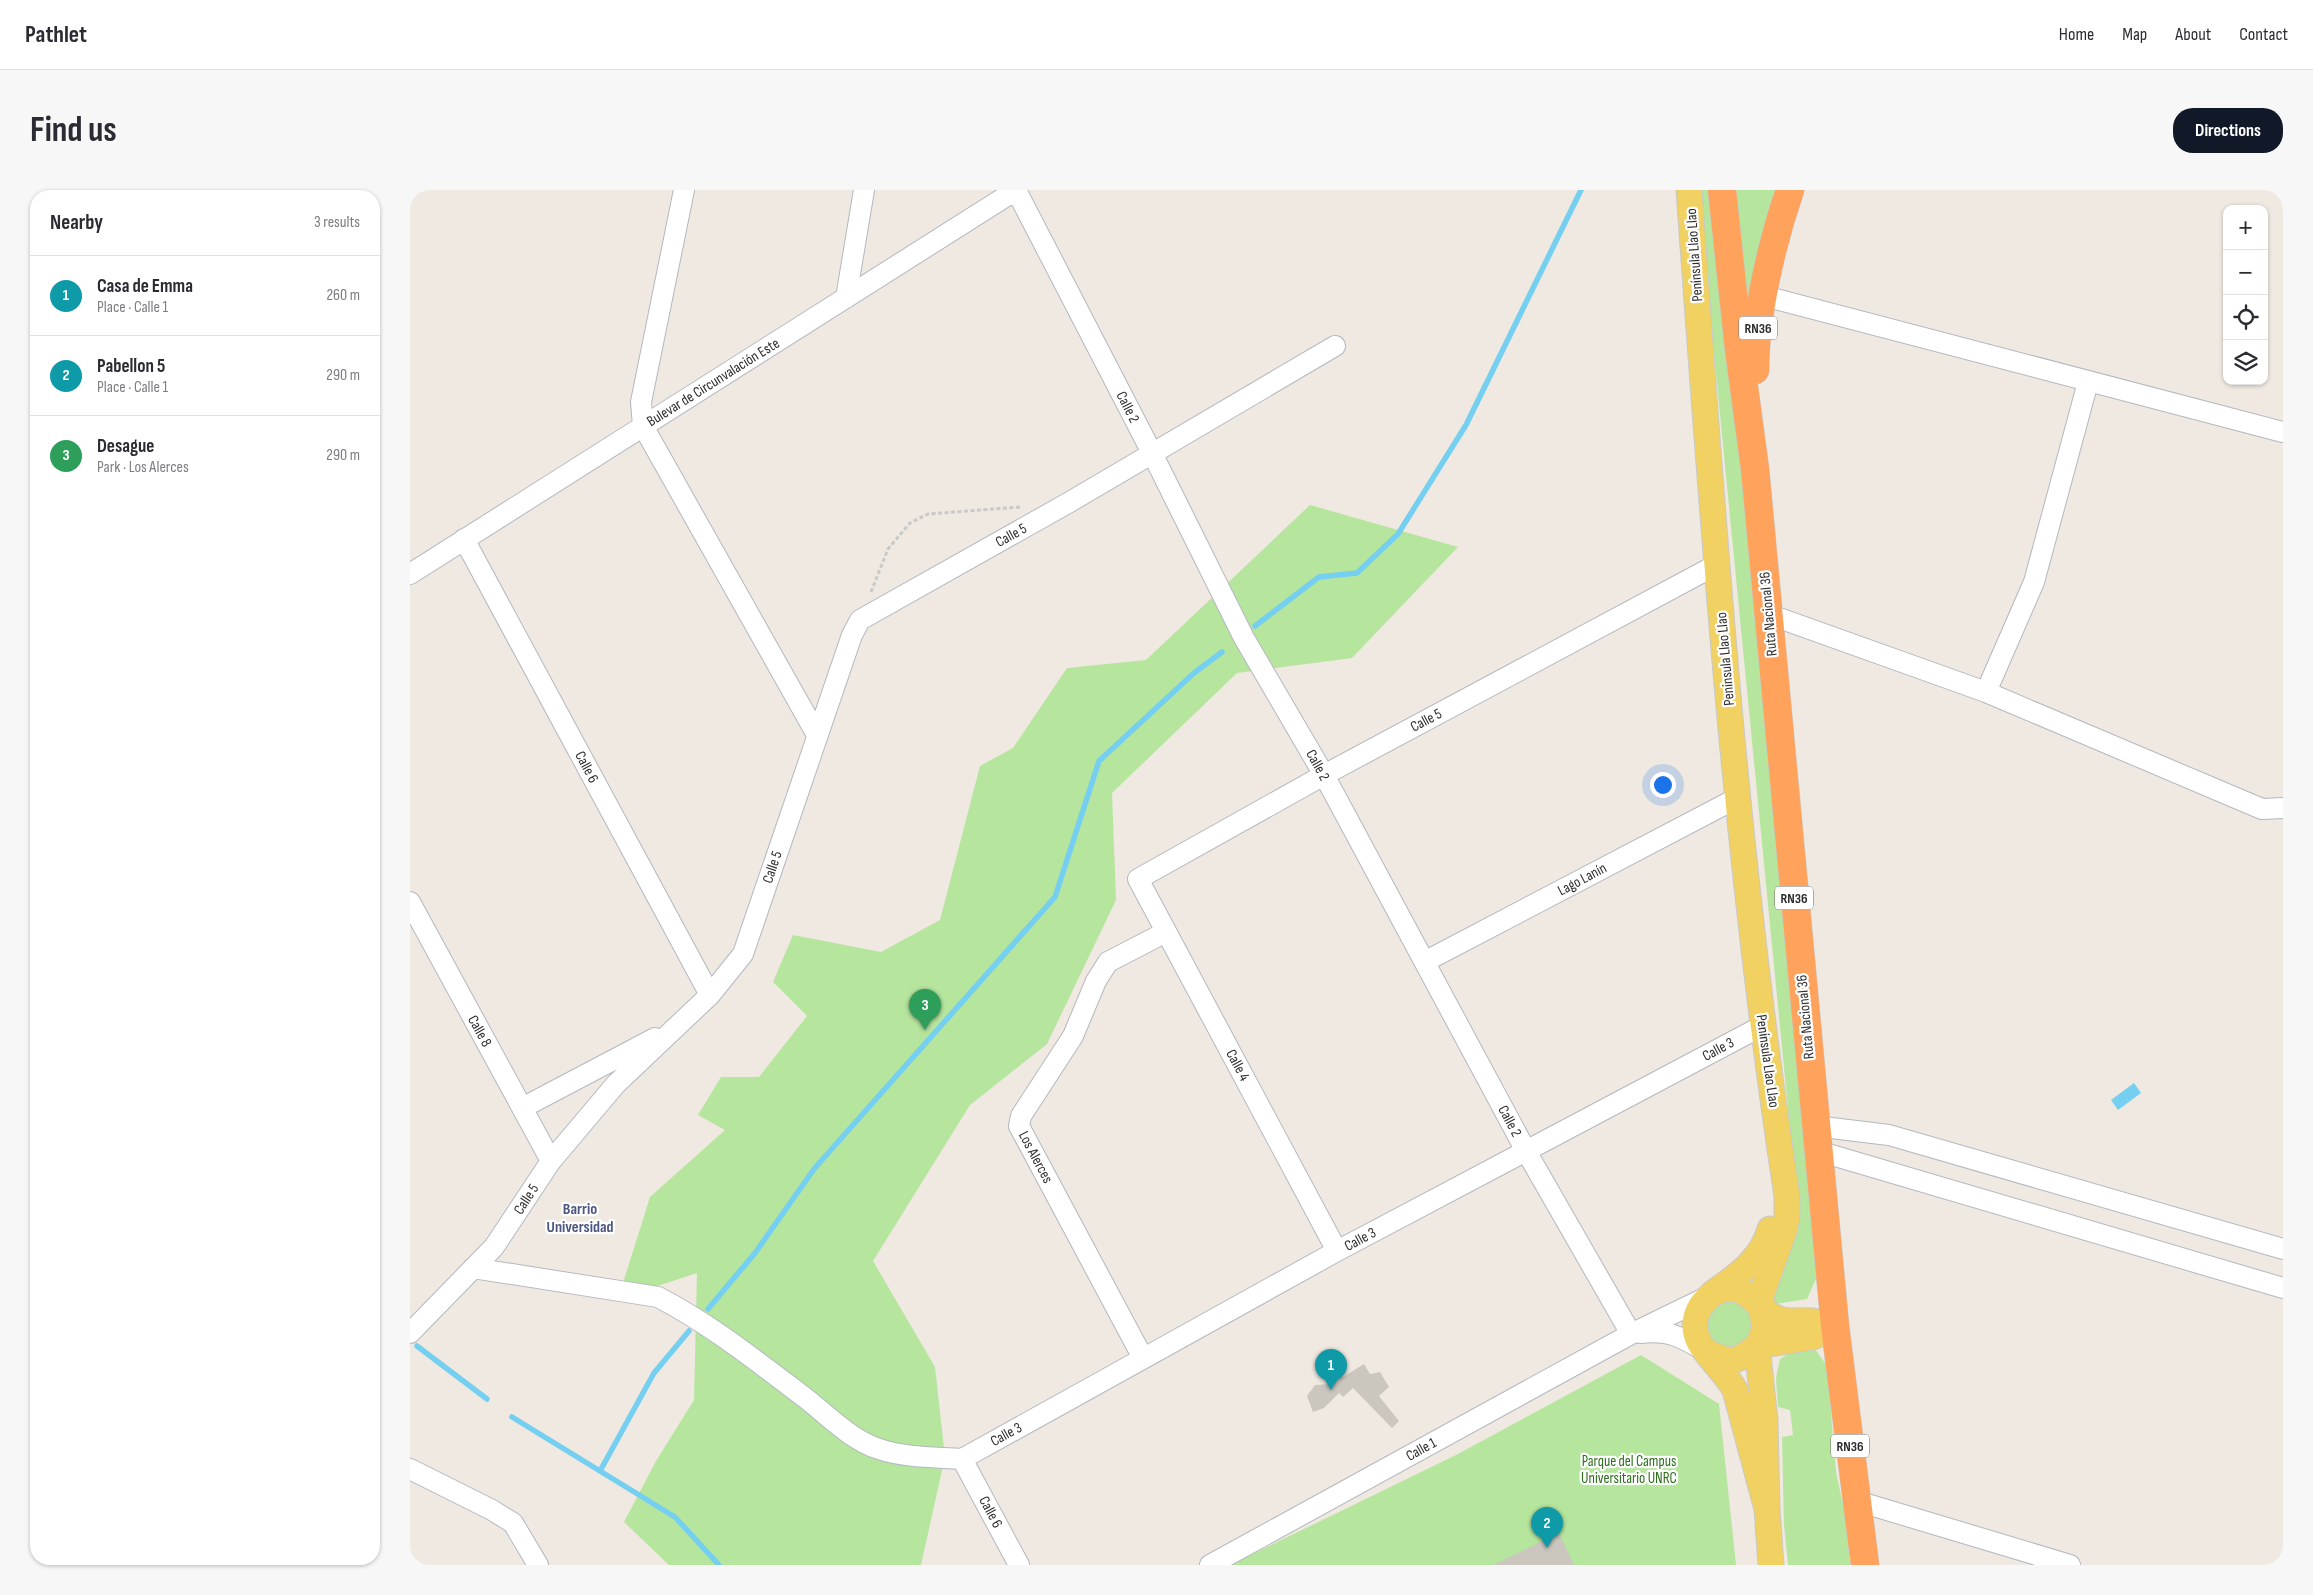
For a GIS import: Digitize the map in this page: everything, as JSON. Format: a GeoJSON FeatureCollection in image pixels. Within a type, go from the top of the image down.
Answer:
{"type":"FeatureCollection","features":[{"type":"Feature","properties":{"kind":"highway","name":"Ruta Nacional 36"},"geometry":{"type":"LineString","coordinates":[[1722,190],[1755,469],[1816,1139],[1835,1326],[1865,1565]]}},
{"type":"Feature","properties":{"kind":"highway","name":"Ruta Nacional 36"},"geometry":{"type":"LineString","coordinates":[[1755,469],[1755,343],[1779,224],[1790,190]]}},
{"type":"Feature","properties":{"kind":"main road","name":"Península Llao Llao"},"geometry":{"type":"LineString","coordinates":[[1689,190],[1716,565],[1738,797],[1762,1026],[1787,1196],[1788,1218],[1762,1293],[1761,1309]]}},
{"type":"Feature","properties":{"kind":"main road","name":"Península Llao Llao"},"geometry":{"type":"LineString","coordinates":[[1709,1296],[1740,1274],[1756,1259],[1768,1234],[1774,1209],[1776,1126]]}},
{"type":"Feature","properties":{"kind":"main road"},"geometry":{"type":"LineString","coordinates":[[1766,1509],[1735,1390],[1728,1377],[1697,1339],[1694,1323],[1698,1307],[1709,1296],[1728,1290],[1740,1291],[1761,1309],[1780,1320],[1813,1321],[1835,1326]]}},
{"type":"Feature","properties":{"kind":"main road"},"geometry":{"type":"LineString","coordinates":[[1706,1352],[1724,1359],[1734,1360],[1742,1357],[1757,1346],[1762,1337],[1764,1324],[1761,1309]]}},
{"type":"Feature","properties":{"kind":"main road"},"geometry":{"type":"LineString","coordinates":[[1757,1346],[1813,1337],[1835,1326]]}},
{"type":"Feature","properties":{"kind":"main road"},"geometry":{"type":"LineString","coordinates":[[1757,1346],[1765,1420],[1766,1509],[1771,1565]]}},
{"type":"Feature","properties":{"kind":"street"},"geometry":{"type":"LineString","coordinates":[[684,190],[642,402],[643,426],[816,735]]}},
{"type":"Feature","properties":{"kind":"street"},"geometry":{"type":"LineString","coordinates":[[846,298],[864,190]]}},
{"type":"Feature","properties":{"kind":"street","name":"Bulevar de Circunvalación Este"},"geometry":{"type":"LineString","coordinates":[[410,574],[1016,190]]}},
{"type":"Feature","properties":{"kind":"street","name":"Calle 2"},"geometry":{"type":"LineString","coordinates":[[1016,190],[1152,453],[1244,638],[1324,775],[1426,961],[1526,1151],[1631,1334]]}},
{"type":"Feature","properties":{"kind":"street"},"geometry":{"type":"LineString","coordinates":[[1764,296],[2283,432]]}},
{"type":"Feature","properties":{"kind":"street","name":"Calle 5"},"geometry":{"type":"LineString","coordinates":[[410,1333],[494,1247],[551,1161],[616,1084],[710,995],[743,954],[816,735],[852,635],[860,620],[1068,503],[1334,346]]}},
{"type":"Feature","properties":{"kind":"street"},"geometry":{"type":"LineString","coordinates":[[1986,692],[2034,582],[2088,382]]}},
{"type":"Feature","properties":{"kind":"street","name":"Calle 6"},"geometry":{"type":"LineString","coordinates":[[464,539],[710,995]]}},
{"type":"Feature","properties":{"kind":"street","name":"Calle 5"},"geometry":{"type":"LineString","coordinates":[[1138,879],[1324,775],[1716,565]]}},
{"type":"Feature","properties":{"kind":"street"},"geometry":{"type":"LineString","coordinates":[[1768,614],[1986,692],[2262,809],[2283,808]]}},
{"type":"Feature","properties":{"kind":"street","name":"Lago Lanín"},"geometry":{"type":"LineString","coordinates":[[1426,961],[1738,797]]}},
{"type":"Feature","properties":{"kind":"street","name":"Calle 4"},"geometry":{"type":"LineString","coordinates":[[1138,879],[1337,1251]]}},
{"type":"Feature","properties":{"kind":"street","name":"Calle 8"},"geometry":{"type":"LineString","coordinates":[[410,902],[551,1161]]}},
{"type":"Feature","properties":{"kind":"street","name":"Los Alerces"},"geometry":{"type":"LineString","coordinates":[[1143,1358],[1019,1126],[1021,1116],[1073,1036],[1096,981],[1108,962],[1166,932]]}},
{"type":"Feature","properties":{"kind":"street"},"geometry":{"type":"LineString","coordinates":[[522,1108],[677,1026]]}},
{"type":"Feature","properties":{"kind":"street","name":"Calle 3"},"geometry":{"type":"LineString","coordinates":[[962,1459],[1337,1251],[1762,1026]]}},
{"type":"Feature","properties":{"kind":"street"},"geometry":{"type":"LineString","coordinates":[[1816,1139],[1889,1135],[2283,1249]]}},
{"type":"Feature","properties":{"kind":"street"},"geometry":{"type":"LineString","coordinates":[[1816,1139],[2283,1288]]}},
{"type":"Feature","properties":{"kind":"street"},"geometry":{"type":"LineString","coordinates":[[473,1268],[658,1297],[681,1309],[728,1339],[852,1434],[878,1449],[915,1456],[962,1459]]}},
{"type":"Feature","properties":{"kind":"street","name":"Calle 1"},"geometry":{"type":"LineString","coordinates":[[1210,1565],[1631,1334],[1709,1296]]}},
{"type":"Feature","properties":{"kind":"street","name":"Calle 1"},"geometry":{"type":"LineString","coordinates":[[1631,1334],[1658,1331],[1675,1334],[1706,1352]]}},
{"type":"Feature","properties":{"kind":"street","name":"Calle 6"},"geometry":{"type":"LineString","coordinates":[[962,1459],[1019,1565]]}},
{"type":"Feature","properties":{"kind":"street"},"geometry":{"type":"LineString","coordinates":[[410,1469],[492,1510],[513,1523],[538,1565]]}},
{"type":"Feature","properties":{"kind":"street"},"geometry":{"type":"LineString","coordinates":[[1857,1501],[2070,1565]]}},
{"type":"Feature","properties":{"kind":"path"},"geometry":{"type":"LineString","coordinates":[[860,620],[888,549],[910,523],[928,514],[1028,506]]}},
{"type":"Feature","properties":{"kind":"green space"},"geometry":{"type":"Polygon","coordinates":[[[1698,190],[1715,190],[1820,1270],[1807,1299],[1775,1304],[1771,1286],[1795,1180],[1698,190]]]}},
{"type":"Feature","properties":{"kind":"green space"},"geometry":{"type":"Polygon","coordinates":[[[1733,190],[1783,190],[1746,336],[1733,190]]]}},
{"type":"Feature","properties":{"kind":"green space"},"geometry":{"type":"Polygon","coordinates":[[[1310,505],[1458,547],[1352,658],[1237,673],[1112,793],[1116,900],[1047,1044],[970,1105],[873,1261],[935,1367],[945,1457],[921,1565],[669,1565],[624,1522],[656,1461],[694,1400],[697,1273],[618,1299],[650,1197],[725,1130],[698,1115],[721,1077],[759,1077],[807,1016],[773,982],[793,935],[881,952],[940,920],[980,766],[1013,748],[1067,668],[1146,660],[1310,505]]]}},
{"type":"Feature","properties":{"kind":"green space"},"geometry":{"type":"Polygon","coordinates":[[[1730,1300],[1748,1307],[1755,1325],[1748,1343],[1730,1350],[1712,1343],[1705,1325],[1712,1307],[1730,1300]]]}},
{"type":"Feature","properties":{"kind":"green space"},"geometry":{"type":"Polygon","coordinates":[[[1797,1348],[1815,1349],[1827,1366],[1836,1472],[1845,1514],[1850,1565],[1788,1565],[1784,1525],[1782,1437],[1793,1435],[1790,1410],[1778,1407],[1776,1378],[1780,1359],[1797,1348]]]}},
{"type":"Feature","properties":{"kind":"green space","name":"Parque del Campus Universitario UNRC"},"geometry":{"type":"Polygon","coordinates":[[[1641,1355],[1719,1404],[1736,1565],[1230,1565],[1456,1455],[1641,1355]]]}},
{"type":"Feature","properties":{"kind":"water"},"geometry":{"type":"Polygon","coordinates":[[[2134,1083],[2141,1093],[2118,1110],[2111,1100],[2134,1083]]]}},
{"type":"Feature","properties":{"kind":"building"},"geometry":{"type":"Polygon","coordinates":[[[1364,1364],[1370,1374],[1380,1372],[1389,1387],[1379,1396],[1399,1421],[1392,1428],[1353,1388],[1343,1397],[1339,1393],[1324,1408],[1313,1412],[1307,1396],[1315,1385],[1331,1384],[1341,1374],[1343,1377],[1364,1364]]]}},
{"type":"Feature","properties":{"kind":"building"},"geometry":{"type":"Polygon","coordinates":[[[1559,1533],[1574,1565],[1493,1565],[1559,1533]]]}},
{"type":"Feature","properties":{"kind":"waterway"},"geometry":{"type":"LineString","coordinates":[[1255,626],[1319,577],[1357,573],[1398,534],[1466,425],[1581,190]]}},
{"type":"Feature","properties":{"kind":"waterway"},"geometry":{"type":"LineString","coordinates":[[708,1309],[755,1253],[814,1169],[1055,897],[1099,761],[1194,673],[1222,652]]}},
{"type":"Feature","properties":{"kind":"waterway"},"geometry":{"type":"LineString","coordinates":[[600,1471],[654,1373],[689,1331]]}},
{"type":"Feature","properties":{"kind":"waterway"},"geometry":{"type":"LineString","coordinates":[[417,1346],[487,1399]]}},
{"type":"Feature","properties":{"kind":"waterway"},"geometry":{"type":"LineString","coordinates":[[512,1417],[675,1517],[719,1565]]}},
{"type":"Feature","properties":{"kind":"place","name":"Desague"},"geometry":{"type":"Point","coordinates":[925,1030]}},
{"type":"Feature","properties":{"kind":"place","name":"Casa de Emma"},"geometry":{"type":"Point","coordinates":[1331,1390]}},
{"type":"Feature","properties":{"kind":"place","name":"Pabellon 5"},"geometry":{"type":"Point","coordinates":[1547,1548]}},
{"type":"Feature","properties":{"kind":"district","name":"Barrio Universidad"},"geometry":{"type":"Point","coordinates":[580,1217]}}]}
